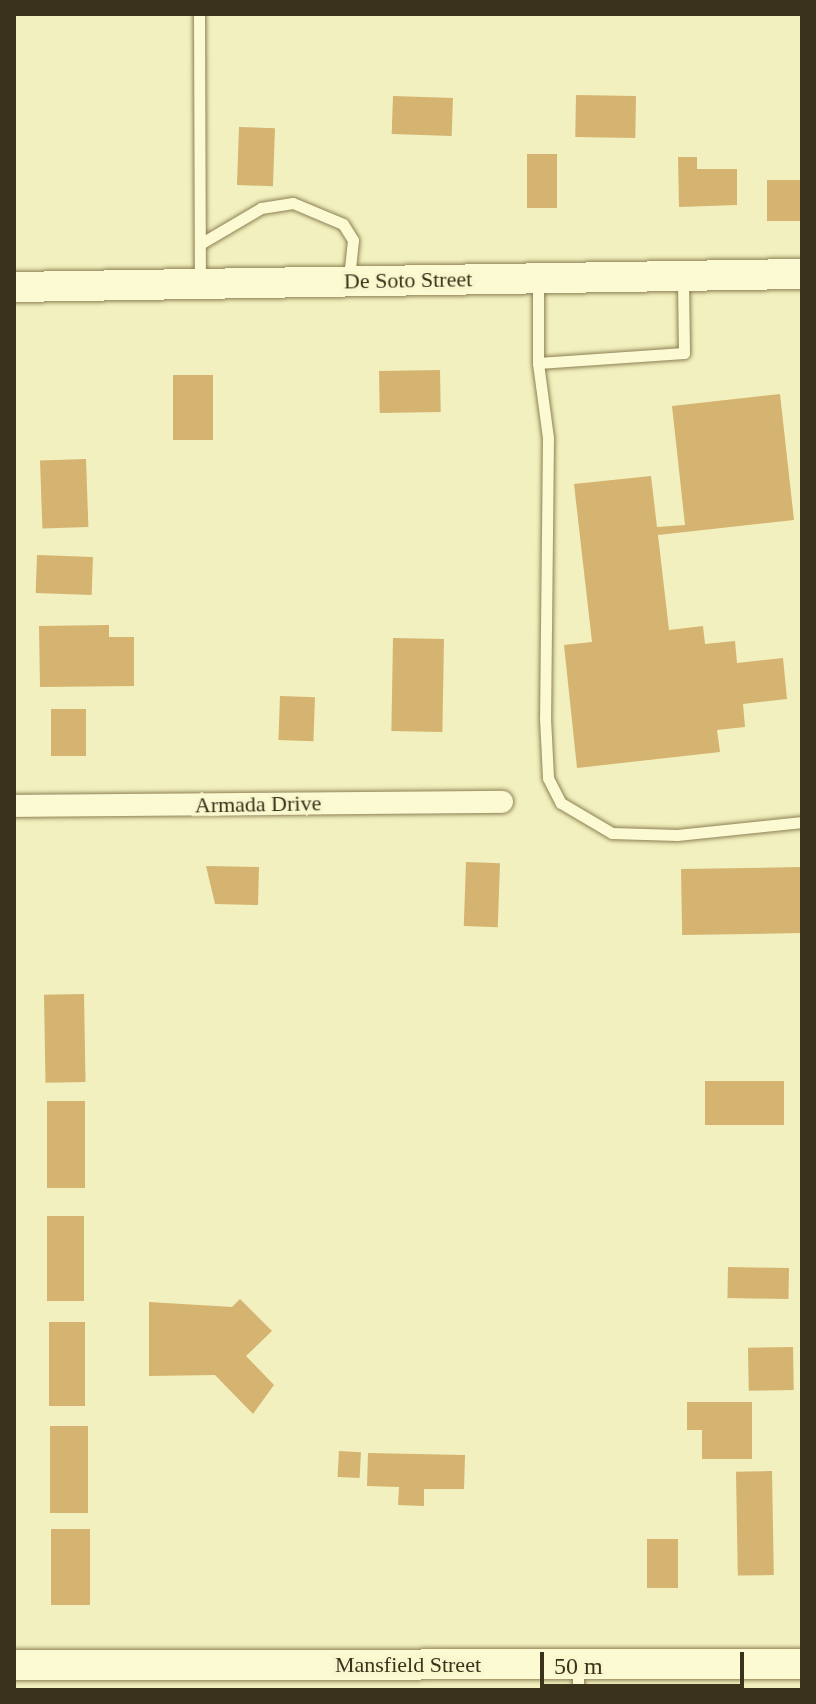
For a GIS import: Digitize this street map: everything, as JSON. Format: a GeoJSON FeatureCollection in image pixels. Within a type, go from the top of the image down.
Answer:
{"type":"FeatureCollection","features":[{"type":"Feature","properties":{"kind":"street","name":"De Soto Street"},"geometry":{"type":"LineString","coordinates":[[14,287],[802,274]]}},
{"type":"Feature","properties":{"kind":"street","name":"Armada Drive"},"geometry":{"type":"LineString","coordinates":[[14,806],[502,802]]}},
{"type":"Feature","properties":{"kind":"street","name":"Mansfield Street"},"geometry":{"type":"LineString","coordinates":[[14,1665],[578,1677],[802,1664]]}},
{"type":"Feature","properties":{"kind":"lane"},"geometry":{"type":"LineString","coordinates":[[199,14],[200,284]]}},
{"type":"Feature","properties":{"kind":"lane"},"geometry":{"type":"LineString","coordinates":[[200,244],[261,208],[293,203],[343,224],[353,240],[349,281]]}},
{"type":"Feature","properties":{"kind":"lane"},"geometry":{"type":"LineString","coordinates":[[538,363],[684,353],[683,276]]}},
{"type":"Feature","properties":{"kind":"lane"},"geometry":{"type":"LineString","coordinates":[[538,278],[538,363],[548,438],[545,718],[548,778],[561,803],[612,833],[677,835],[802,822]]}},
{"type":"Feature","properties":{"kind":"building"},"geometry":{"type":"Polygon","coordinates":[[[576,95],[636,96],[635,138],[575,137],[576,95]]]}},
{"type":"Feature","properties":{"kind":"building"},"geometry":{"type":"Polygon","coordinates":[[[393,96],[453,98],[452,136],[392,134],[393,96]]]}},
{"type":"Feature","properties":{"kind":"building"},"geometry":{"type":"Polygon","coordinates":[[[239,127],[275,128],[273,186],[237,185],[239,127]]]}},
{"type":"Feature","properties":{"kind":"building"},"geometry":{"type":"Polygon","coordinates":[[[527,154],[557,154],[557,208],[527,208],[527,154]]]}},
{"type":"Feature","properties":{"kind":"building"},"geometry":{"type":"Polygon","coordinates":[[[678,157],[697,157],[697,169],[737,169],[737,205],[679,207],[678,157]]]}},
{"type":"Feature","properties":{"kind":"building"},"geometry":{"type":"Polygon","coordinates":[[[767,180],[802,180],[802,221],[767,221],[767,180]]]}},
{"type":"Feature","properties":{"kind":"building"},"geometry":{"type":"Polygon","coordinates":[[[440,370],[441,412],[380,413],[379,371],[440,370]]]}},
{"type":"Feature","properties":{"kind":"building"},"geometry":{"type":"Polygon","coordinates":[[[173,375],[213,375],[213,440],[173,440],[173,375]]]}},
{"type":"Feature","properties":{"kind":"building"},"geometry":{"type":"Polygon","coordinates":[[[780,394],[794,520],[658,535],[669,630],[703,626],[705,644],[735,641],[737,663],[783,658],[787,699],[743,704],[745,727],[717,730],[720,752],[577,768],[564,645],[592,642],[574,484],[651,476],[657,527],[685,525],[672,406],[780,394]]]}},
{"type":"Feature","properties":{"kind":"building"},"geometry":{"type":"Polygon","coordinates":[[[86,459],[88,527],[42,529],[40,461],[86,459]]]}},
{"type":"Feature","properties":{"kind":"building"},"geometry":{"type":"Polygon","coordinates":[[[37,555],[93,557],[92,595],[36,593],[37,555]]]}},
{"type":"Feature","properties":{"kind":"building"},"geometry":{"type":"Polygon","coordinates":[[[109,625],[109,637],[134,637],[134,686],[40,687],[39,626],[109,625]]]}},
{"type":"Feature","properties":{"kind":"building"},"geometry":{"type":"Polygon","coordinates":[[[393,638],[444,639],[442,732],[391,731],[393,638]]]}},
{"type":"Feature","properties":{"kind":"building"},"geometry":{"type":"Polygon","coordinates":[[[280,696],[315,697],[313,741],[278,740],[280,696]]]}},
{"type":"Feature","properties":{"kind":"building"},"geometry":{"type":"Polygon","coordinates":[[[51,709],[86,709],[86,756],[51,756],[51,709]]]}},
{"type":"Feature","properties":{"kind":"building"},"geometry":{"type":"Polygon","coordinates":[[[466,862],[500,863],[498,927],[464,926],[466,862]]]}},
{"type":"Feature","properties":{"kind":"building"},"geometry":{"type":"Polygon","coordinates":[[[206,866],[259,867],[258,905],[215,904],[206,866]]]}},
{"type":"Feature","properties":{"kind":"building"},"geometry":{"type":"Polygon","coordinates":[[[801,867],[802,933],[682,935],[681,869],[801,867]]]}},
{"type":"Feature","properties":{"kind":"building"},"geometry":{"type":"Polygon","coordinates":[[[84,994],[86,1082],[46,1083],[44,995],[84,994]]]}},
{"type":"Feature","properties":{"kind":"building"},"geometry":{"type":"Polygon","coordinates":[[[705,1081],[784,1081],[784,1125],[705,1125],[705,1081]]]}},
{"type":"Feature","properties":{"kind":"building"},"geometry":{"type":"Polygon","coordinates":[[[47,1101],[85,1101],[85,1188],[47,1188],[47,1101]]]}},
{"type":"Feature","properties":{"kind":"building"},"geometry":{"type":"Polygon","coordinates":[[[47,1216],[84,1216],[84,1301],[47,1301],[47,1216]]]}},
{"type":"Feature","properties":{"kind":"building"},"geometry":{"type":"Polygon","coordinates":[[[728,1267],[789,1268],[788,1299],[727,1298],[728,1267]]]}},
{"type":"Feature","properties":{"kind":"building"},"geometry":{"type":"Polygon","coordinates":[[[240,1299],[272,1331],[246,1356],[274,1385],[253,1414],[215,1375],[149,1376],[149,1302],[232,1307],[240,1299]]]}},
{"type":"Feature","properties":{"kind":"building"},"geometry":{"type":"Polygon","coordinates":[[[49,1322],[85,1322],[85,1406],[49,1406],[49,1322]]]}},
{"type":"Feature","properties":{"kind":"building"},"geometry":{"type":"Polygon","coordinates":[[[793,1347],[794,1390],[749,1391],[748,1348],[793,1347]]]}},
{"type":"Feature","properties":{"kind":"building"},"geometry":{"type":"Polygon","coordinates":[[[687,1402],[752,1402],[752,1459],[702,1459],[702,1430],[687,1430],[687,1402]]]}},
{"type":"Feature","properties":{"kind":"building"},"geometry":{"type":"Polygon","coordinates":[[[50,1426],[88,1426],[88,1513],[50,1513],[50,1426]]]}},
{"type":"Feature","properties":{"kind":"building"},"geometry":{"type":"Polygon","coordinates":[[[339,1451],[361,1452],[360,1478],[338,1477],[339,1451]]]}},
{"type":"Feature","properties":{"kind":"building"},"geometry":{"type":"Polygon","coordinates":[[[368,1453],[465,1455],[464,1489],[424,1489],[424,1506],[398,1505],[399,1487],[367,1486],[368,1453]]]}},
{"type":"Feature","properties":{"kind":"building"},"geometry":{"type":"Polygon","coordinates":[[[772,1471],[774,1575],[738,1576],[736,1472],[772,1471]]]}},
{"type":"Feature","properties":{"kind":"building"},"geometry":{"type":"Polygon","coordinates":[[[51,1529],[90,1529],[90,1605],[51,1605],[51,1529]]]}},
{"type":"Feature","properties":{"kind":"building"},"geometry":{"type":"Polygon","coordinates":[[[647,1539],[678,1539],[678,1588],[647,1588],[647,1539]]]}}]}
